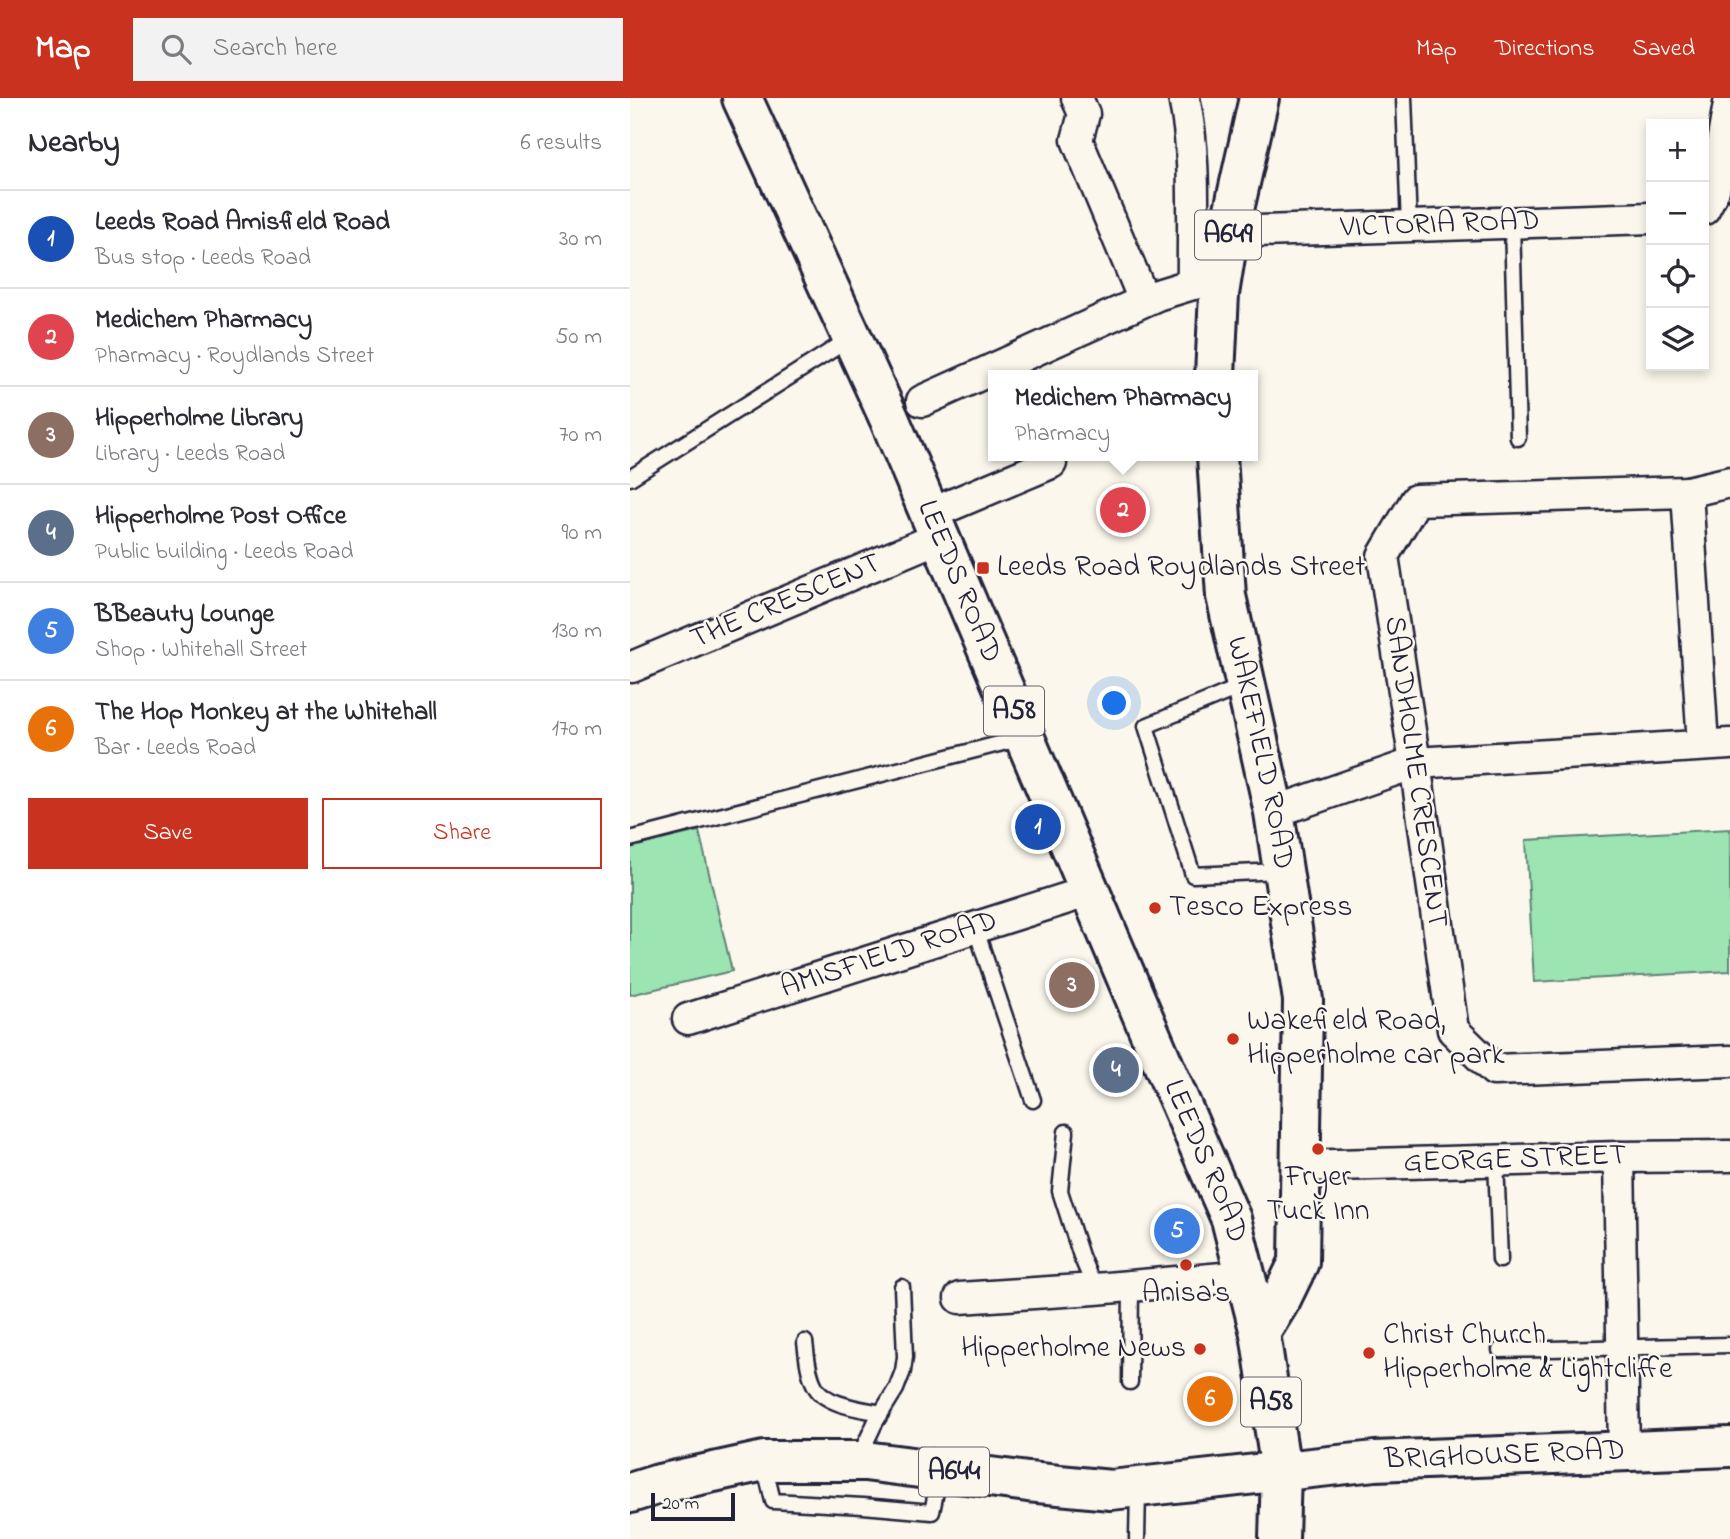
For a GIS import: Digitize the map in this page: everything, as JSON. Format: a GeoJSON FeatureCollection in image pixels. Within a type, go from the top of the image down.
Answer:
{"type":"FeatureCollection","features":[{"type":"Feature","properties":{"kind":"main road","name":"LEEDS ROAD"},"geometry":{"type":"LineString","coordinates":[[743,98],[935,526],[1231,1219],[1260,1333],[1281,1471]]}},
{"type":"Feature","properties":{"kind":"main road","name":"A649"},"geometry":{"type":"LineString","coordinates":[[1215,370],[1219,294],[1207,282],[1229,232],[1259,98]]}},
{"type":"Feature","properties":{"kind":"main road","name":"WAKEFIELD ROAD"},"geometry":{"type":"LineString","coordinates":[[1217,461],[1226,596],[1274,812],[1303,1000],[1299,1262],[1260,1333]]}},
{"type":"Feature","properties":{"kind":"main road","name":"BRIGHOUSE ROAD"},"geometry":{"type":"LineString","coordinates":[[1281,1471],[1375,1461],[1730,1447]]}},
{"type":"Feature","properties":{"kind":"main road","name":"A644"},"geometry":{"type":"LineString","coordinates":[[630,1493],[764,1461],[857,1461],[1111,1490],[1281,1471]]}},
{"type":"Feature","properties":{"kind":"main road","name":"A58"},"geometry":{"type":"LineString","coordinates":[[1279,1539],[1281,1471]]}},
{"type":"Feature","properties":{"kind":"street"},"geometry":{"type":"LineString","coordinates":[[1077,98],[1084,114],[1077,140],[1144,300]]}},
{"type":"Feature","properties":{"kind":"street"},"geometry":{"type":"LineString","coordinates":[[990,370],[1144,300],[1207,282],[1184,98]]}},
{"type":"Feature","properties":{"kind":"street"},"geometry":{"type":"LineString","coordinates":[[1709,200],[1714,190],[1730,98]]}},
{"type":"Feature","properties":{"kind":"street","name":"VICTORIA ROAD"},"geometry":{"type":"LineString","coordinates":[[1229,232],[1646,218]]}},
{"type":"Feature","properties":{"kind":"street"},"geometry":{"type":"LineString","coordinates":[[922,401],[988,371]]}},
{"type":"Feature","properties":{"kind":"street","name":"THE CRESCENT"},"geometry":{"type":"LineString","coordinates":[[632,667],[935,526],[1060,461]]}},
{"type":"Feature","properties":{"kind":"street","name":"SANDHOLME CRESCENT"},"geometry":{"type":"LineString","coordinates":[[1730,482],[1687,492],[1416,500],[1383,556],[1452,1030],[1494,1070],[1730,1061]]}},
{"type":"Feature","properties":{"kind":"street"},"geometry":{"type":"LineString","coordinates":[[1274,812],[1415,763],[1717,745],[1687,492]]}},
{"type":"Feature","properties":{"kind":"street","name":"AMISFIELD ROAD"},"geometry":{"type":"LineString","coordinates":[[688,1019],[1090,891]]}},
{"type":"Feature","properties":{"kind":"street","name":"GEORGE STREET"},"geometry":{"type":"LineString","coordinates":[[1300,1166],[1730,1156]]}},
{"type":"Feature","properties":{"kind":"street"},"geometry":{"type":"LineString","coordinates":[[1619,1157],[1624,1451]]}},
{"type":"Feature","properties":{"kind":"street"},"geometry":{"type":"LineString","coordinates":[[960,1298],[1245,1276]]}},
{"type":"Feature","properties":{"kind":"lane"},"geometry":{"type":"LineString","coordinates":[[1404,98],[1409,226]]}},
{"type":"Feature","properties":{"kind":"lane"},"geometry":{"type":"LineString","coordinates":[[1512,223],[1518,438]]}},
{"type":"Feature","properties":{"kind":"lane"},"geometry":{"type":"LineString","coordinates":[[630,478],[852,338]]}},
{"type":"Feature","properties":{"kind":"lane"},"geometry":{"type":"LineString","coordinates":[[1246,685],[1146,726],[1193,875],[1283,871]]}},
{"type":"Feature","properties":{"kind":"lane"},"geometry":{"type":"LineString","coordinates":[[630,839],[1025,737]]}},
{"type":"Feature","properties":{"kind":"lane"},"geometry":{"type":"LineString","coordinates":[[975,928],[1033,1100]]}},
{"type":"Feature","properties":{"kind":"lane"},"geometry":{"type":"LineString","coordinates":[[1066,1132],[1060,1191],[1081,1256],[1096,1289]]}},
{"type":"Feature","properties":{"kind":"lane"},"geometry":{"type":"LineString","coordinates":[[1496,1161],[1500,1260]]}},
{"type":"Feature","properties":{"kind":"lane"},"geometry":{"type":"LineString","coordinates":[[1130,1286],[1130,1382]]}},
{"type":"Feature","properties":{"kind":"lane"},"geometry":{"type":"LineString","coordinates":[[857,1461],[903,1371],[905,1357],[902,1287]]}},
{"type":"Feature","properties":{"kind":"lane"},"geometry":{"type":"LineString","coordinates":[[805,1342],[815,1387],[821,1395],[851,1407],[881,1413]]}},
{"type":"Feature","properties":{"kind":"lane"},"geometry":{"type":"LineString","coordinates":[[1500,1350],[1730,1345]]}},
{"type":"Feature","properties":{"kind":"lane"},"geometry":{"type":"LineString","coordinates":[[764,1461],[773,1501],[932,1512],[940,1471]]}},
{"type":"Feature","properties":{"kind":"lane"},"geometry":{"type":"LineString","coordinates":[[1136,1539],[1138,1488]]}},
{"type":"Feature","properties":{"kind":"green space"},"geometry":{"type":"Polygon","coordinates":[[[1730,829],[1730,971],[1534,982],[1526,840],[1730,829]]]}},
{"type":"Feature","properties":{"kind":"green space"},"geometry":{"type":"Polygon","coordinates":[[[699,831],[732,971],[630,995],[630,847],[699,831]]]}},
{"type":"Feature","properties":{"kind":"place","name":"Medichem Pharmacy"},"geometry":{"type":"Point","coordinates":[1123,510]}},
{"type":"Feature","properties":{"kind":"place","name":"Leeds Road Roydlands Street"},"geometry":{"type":"Point","coordinates":[983,568]}},
{"type":"Feature","properties":{"kind":"place","name":"Leeds Road Amisfield Road"},"geometry":{"type":"Point","coordinates":[1038,827]}},
{"type":"Feature","properties":{"kind":"place","name":"Tesco Express"},"geometry":{"type":"Point","coordinates":[1155,908]}},
{"type":"Feature","properties":{"kind":"place","name":"Hipperholme Library"},"geometry":{"type":"Point","coordinates":[1072,985]}},
{"type":"Feature","properties":{"kind":"place","name":"Wakefield Road, Hipperholme car park"},"geometry":{"type":"Point","coordinates":[1233,1039]}},
{"type":"Feature","properties":{"kind":"place","name":"Hipperholme Post Office"},"geometry":{"type":"Point","coordinates":[1116,1070]}},
{"type":"Feature","properties":{"kind":"place","name":"Fryer Tuck Inn"},"geometry":{"type":"Point","coordinates":[1318,1149]}},
{"type":"Feature","properties":{"kind":"place","name":"BBeauty Lounge"},"geometry":{"type":"Point","coordinates":[1177,1231]}},
{"type":"Feature","properties":{"kind":"place","name":"Anisa's"},"geometry":{"type":"Point","coordinates":[1186,1265]}},
{"type":"Feature","properties":{"kind":"place","name":"Hipperholme News"},"geometry":{"type":"Point","coordinates":[1200,1349]}},
{"type":"Feature","properties":{"kind":"place","name":"Christ Church Hipperholme & Lightcliffe"},"geometry":{"type":"Point","coordinates":[1369,1353]}},
{"type":"Feature","properties":{"kind":"place","name":"The Hop Monkey at the Whitehall"},"geometry":{"type":"Point","coordinates":[1210,1399]}}]}
